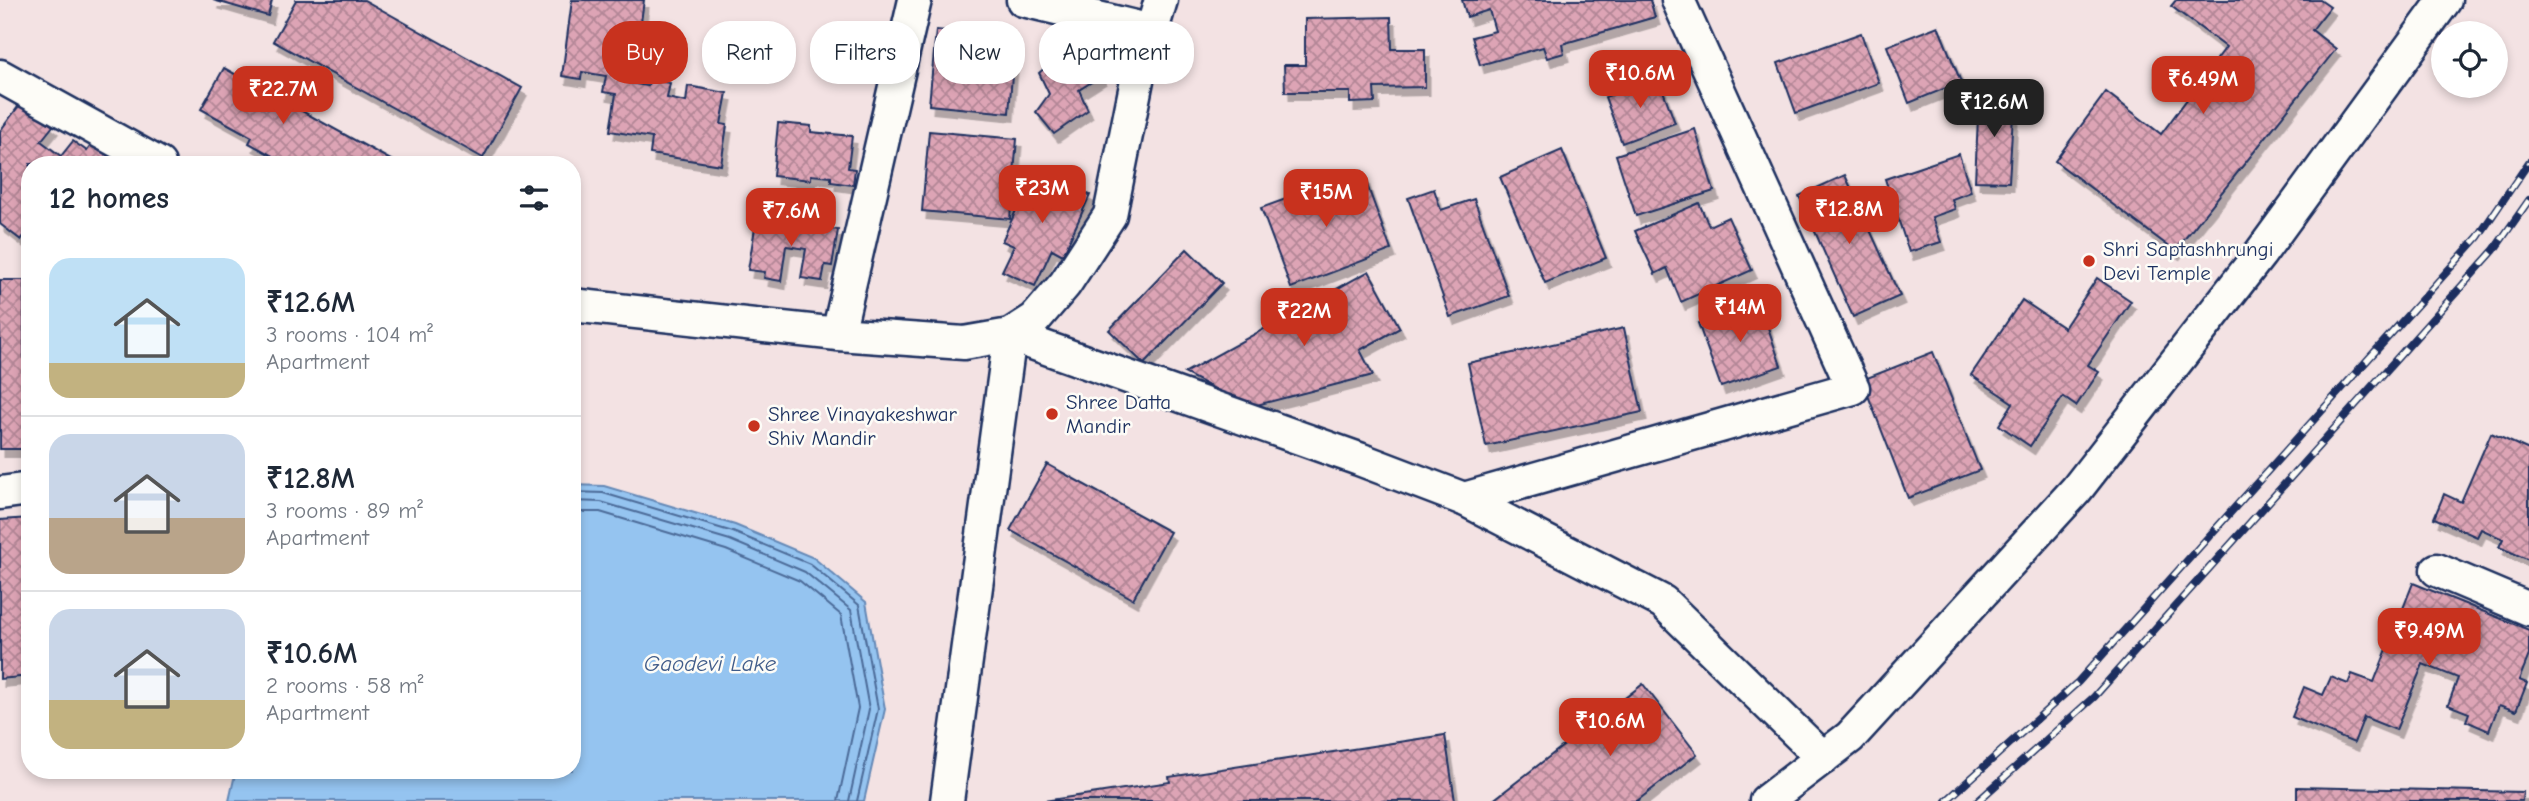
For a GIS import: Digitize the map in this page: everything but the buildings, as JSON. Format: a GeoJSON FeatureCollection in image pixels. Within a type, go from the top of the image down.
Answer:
{"type":"FeatureCollection","features":[{"type":"Feature","properties":{"kind":"street"},"geometry":{"type":"LineString","coordinates":[[838,334],[915,0]]}},
{"type":"Feature","properties":{"kind":"street"},"geometry":{"type":"LineString","coordinates":[[1023,0],[1113,21]]}},
{"type":"Feature","properties":{"kind":"street"},"geometry":{"type":"LineString","coordinates":[[1155,21],[1161,0]]}},
{"type":"Feature","properties":{"kind":"street"},"geometry":{"type":"LineString","coordinates":[[1464,499],[1853,388],[1678,0]]}},
{"type":"Feature","properties":{"kind":"street"},"geometry":{"type":"LineString","coordinates":[[1766,801],[1850,737],[2076,491],[2260,254],[2445,0]]}},
{"type":"Feature","properties":{"kind":"street"},"geometry":{"type":"LineString","coordinates":[[0,76],[145,156]]}},
{"type":"Feature","properties":{"kind":"street"},"geometry":{"type":"LineString","coordinates":[[581,306],[838,334],[964,343],[1010,335],[1035,319],[1065,284],[1110,215],[1136,84]]}},
{"type":"Feature","properties":{"kind":"street"},"geometry":{"type":"LineString","coordinates":[[1010,335],[1464,499],[1663,602],[1823,758]]}},
{"type":"Feature","properties":{"kind":"street"},"geometry":{"type":"LineString","coordinates":[[947,801],[1010,335]]}},
{"type":"Feature","properties":{"kind":"street"},"geometry":{"type":"LineString","coordinates":[[0,493],[21,490]]}},
{"type":"Feature","properties":{"kind":"street"},"geometry":{"type":"LineString","coordinates":[[2437,570],[2529,609]]}},
{"type":"Feature","properties":{"kind":"water","name":"Gaodevi Lake"},"geometry":{"type":"Polygon","coordinates":[[[581,485],[604,486],[735,525],[814,558],[866,602],[885,709],[864,801],[229,801],[234,779],[581,779],[581,485]]]}},
{"type":"Feature","properties":{"kind":"railway"},"geometry":{"type":"LineString","coordinates":[[1946,801],[2078,682],[2478,237],[2529,162]]}},
{"type":"Feature","properties":{"kind":"railway"},"geometry":{"type":"LineString","coordinates":[[1978,801],[2094,697],[2494,250],[2529,200]]}},
{"type":"Feature","properties":{"kind":"place","name":"Shri Saptashhrungi Devi Temple"},"geometry":{"type":"Point","coordinates":[2089,261]}},
{"type":"Feature","properties":{"kind":"place","name":"Shree Datta Mandir"},"geometry":{"type":"Point","coordinates":[1052,414]}},
{"type":"Feature","properties":{"kind":"place","name":"Shree Vinayakeshwar Shiv Mandir"},"geometry":{"type":"Point","coordinates":[754,426]}}]}
